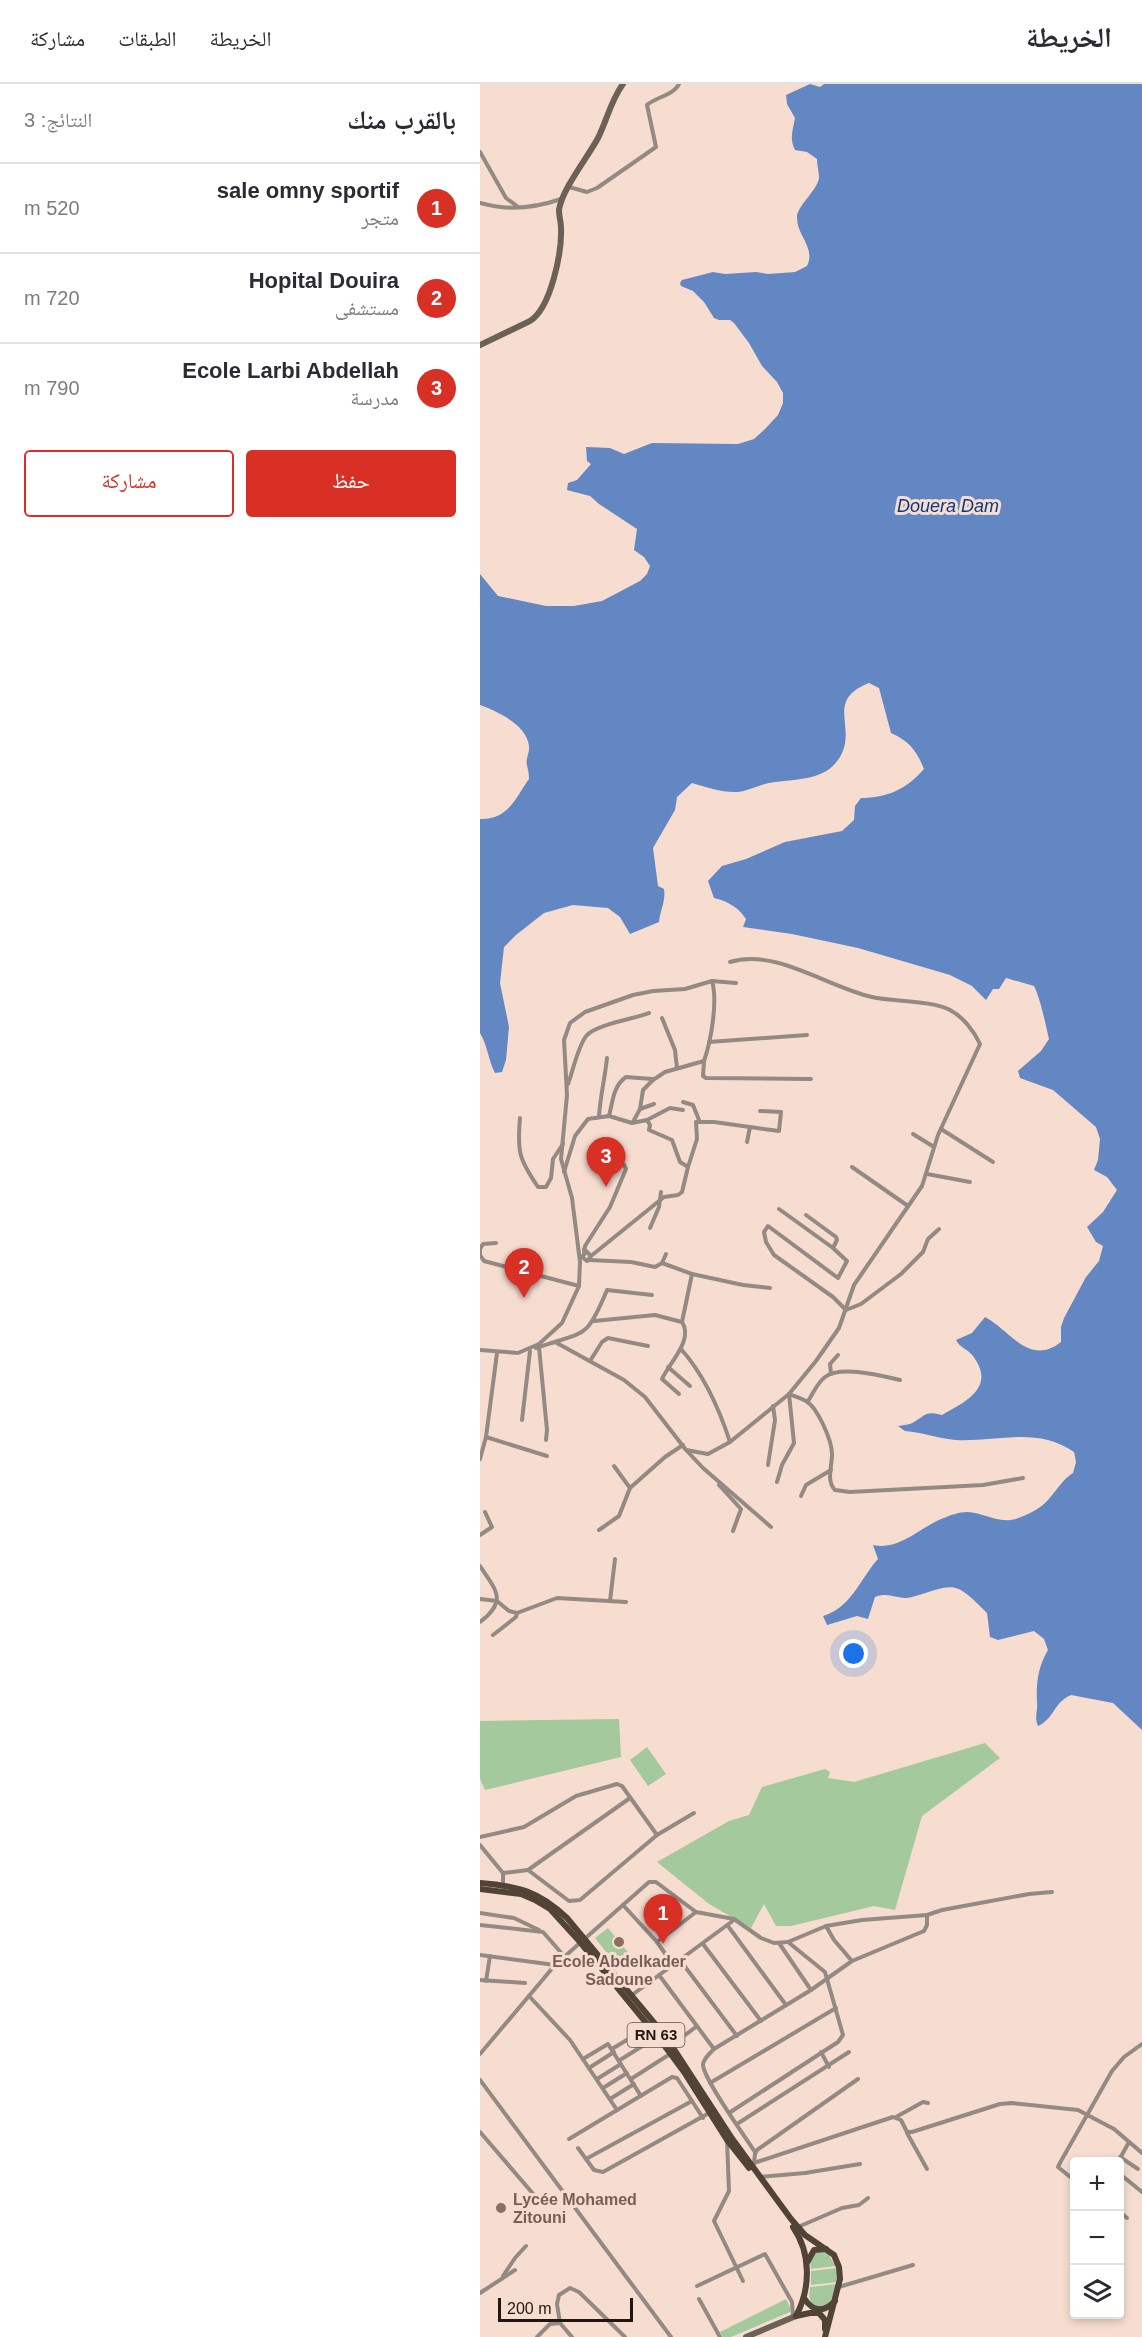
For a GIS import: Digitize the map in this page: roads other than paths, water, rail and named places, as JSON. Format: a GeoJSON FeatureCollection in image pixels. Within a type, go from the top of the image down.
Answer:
{"type":"FeatureCollection","features":[{"type":"Feature","properties":{"kind":"main road"},"geometry":{"type":"LineString","coordinates":[[480,1883],[530,1891],[546,1899],[567,1918],[582,1940],[632,1995],[672,2045]]}},
{"type":"Feature","properties":{"kind":"main road"},"geometry":{"type":"LineString","coordinates":[[480,1889],[503,1888]]}},
{"type":"Feature","properties":{"kind":"main road","name":"RN 63"},"geometry":{"type":"LineString","coordinates":[[582,1940],[670,2054],[796,2228]]}},
{"type":"Feature","properties":{"kind":"main road","name":"RN 63"},"geometry":{"type":"LineString","coordinates":[[672,2045],[727,2140],[751,2165],[796,2228],[830,2250]]}},
{"type":"Feature","properties":{"kind":"main road"},"geometry":{"type":"LineString","coordinates":[[794,2317],[804,2298],[806,2266],[803,2244],[796,2228]]}},
{"type":"Feature","properties":{"kind":"main road"},"geometry":{"type":"LineString","coordinates":[[806,2266],[809,2256],[814,2250],[821,2248],[830,2250],[839,2267],[839,2287],[825,2337]]}},
{"type":"Feature","properties":{"kind":"main road"},"geometry":{"type":"LineString","coordinates":[[804,2298],[825,2320],[825,2337]]}},
{"type":"Feature","properties":{"kind":"main road"},"geometry":{"type":"LineString","coordinates":[[794,2317],[825,2309],[835,2301]]}},
{"type":"Feature","properties":{"kind":"street"},"geometry":{"type":"LineString","coordinates":[[480,345],[530,321],[538,316],[543,308],[559,256],[561,229],[559,211],[563,199],[598,138],[623,84]]}},
{"type":"Feature","properties":{"kind":"street"},"geometry":{"type":"LineString","coordinates":[[569,188],[587,192],[597,188],[656,147],[647,105],[654,99],[674,91],[679,84]]}},
{"type":"Feature","properties":{"kind":"street"},"geometry":{"type":"LineString","coordinates":[[480,152],[506,198],[517,207]]}},
{"type":"Feature","properties":{"kind":"street"},"geometry":{"type":"LineString","coordinates":[[480,203],[498,208],[542,205],[563,199]]}},
{"type":"Feature","properties":{"kind":"street"},"geometry":{"type":"LineString","coordinates":[[686,1450],[708,1454],[730,1442],[789,1394],[822,1353],[843,1321],[854,1285],[922,1186],[941,1128],[980,1044],[968,1025],[949,1010],[872,997],[832,985],[768,959],[742,959],[730,962]]}},
{"type":"Feature","properties":{"kind":"street"},"geometry":{"type":"LineString","coordinates":[[712,981],[714,989],[709,1042],[704,1061],[703,1076],[705,1078],[811,1079]]}},
{"type":"Feature","properties":{"kind":"street"},"geometry":{"type":"LineString","coordinates":[[524,1352],[539,1344],[557,1329],[579,1286],[583,1255],[572,1192],[561,1159],[567,1088],[564,1040],[570,1023],[578,1016],[633,995],[685,989],[712,981],[736,983]]}},
{"type":"Feature","properties":{"kind":"street"},"geometry":{"type":"LineString","coordinates":[[567,1088],[588,1034],[610,1024],[649,1013]]}},
{"type":"Feature","properties":{"kind":"street"},"geometry":{"type":"LineString","coordinates":[[662,1017],[675,1050],[677,1068]]}},
{"type":"Feature","properties":{"kind":"street"},"geometry":{"type":"LineString","coordinates":[[709,1042],[807,1035]]}},
{"type":"Feature","properties":{"kind":"street"},"geometry":{"type":"LineString","coordinates":[[599,1117],[600,1092],[606,1077],[607,1058]]}},
{"type":"Feature","properties":{"kind":"street"},"geometry":{"type":"LineString","coordinates":[[633,1123],[640,1109],[643,1090],[653,1080],[665,1071],[704,1061]]}},
{"type":"Feature","properties":{"kind":"street"},"geometry":{"type":"LineString","coordinates":[[609,1116],[616,1086],[623,1079],[626,1077],[653,1080]]}},
{"type":"Feature","properties":{"kind":"street"},"geometry":{"type":"LineString","coordinates":[[683,1102],[693,1106],[699,1120]]}},
{"type":"Feature","properties":{"kind":"street"},"geometry":{"type":"LineString","coordinates":[[640,1109],[654,1104]]}},
{"type":"Feature","properties":{"kind":"street"},"geometry":{"type":"LineString","coordinates":[[564,1173],[576,1136],[588,1119],[609,1116],[633,1123],[646,1120],[670,1108],[683,1110]]}},
{"type":"Feature","properties":{"kind":"street"},"geometry":{"type":"LineString","coordinates":[[699,1120],[779,1131],[781,1112],[760,1111]]}},
{"type":"Feature","properties":{"kind":"street"},"geometry":{"type":"LineString","coordinates":[[520,1118],[519,1154],[522,1164],[538,1187],[546,1187],[549,1183],[553,1159],[564,1141]]}},
{"type":"Feature","properties":{"kind":"street"},"geometry":{"type":"LineString","coordinates":[[646,1120],[650,1125],[649,1130],[672,1140],[680,1162],[688,1167]]}},
{"type":"Feature","properties":{"kind":"street"},"geometry":{"type":"LineString","coordinates":[[590,1258],[660,1200],[682,1192],[697,1139],[696,1122],[699,1120]]}},
{"type":"Feature","properties":{"kind":"street"},"geometry":{"type":"LineString","coordinates":[[747,1142],[750,1127]]}},
{"type":"Feature","properties":{"kind":"street"},"geometry":{"type":"LineString","coordinates":[[941,1128],[993,1162]]}},
{"type":"Feature","properties":{"kind":"street"},"geometry":{"type":"LineString","coordinates":[[913,1134],[934,1147]]}},
{"type":"Feature","properties":{"kind":"street"},"geometry":{"type":"LineString","coordinates":[[583,1255],[610,1207],[626,1168],[614,1160],[614,1142]]}},
{"type":"Feature","properties":{"kind":"street"},"geometry":{"type":"LineString","coordinates":[[852,1167],[908,1206]]}},
{"type":"Feature","properties":{"kind":"street"},"geometry":{"type":"LineString","coordinates":[[927,1173],[970,1182]]}},
{"type":"Feature","properties":{"kind":"street"},"geometry":{"type":"LineString","coordinates":[[650,1228],[661,1192]]}},
{"type":"Feature","properties":{"kind":"street"},"geometry":{"type":"LineString","coordinates":[[779,1209],[833,1248],[847,1261],[838,1278],[768,1226],[764,1232],[766,1242],[774,1254],[846,1310]]}},
{"type":"Feature","properties":{"kind":"street"},"geometry":{"type":"LineString","coordinates":[[806,1215],[836,1237],[833,1248]]}},
{"type":"Feature","properties":{"kind":"street"},"geometry":{"type":"LineString","coordinates":[[846,1310],[861,1304],[901,1274],[923,1252],[928,1239],[939,1229]]}},
{"type":"Feature","properties":{"kind":"street"},"geometry":{"type":"LineString","coordinates":[[496,1243],[483,1244],[480,1255],[484,1261],[579,1286]]}},
{"type":"Feature","properties":{"kind":"street"},"geometry":{"type":"LineString","coordinates":[[583,1255],[590,1258],[655,1267],[666,1254]]}},
{"type":"Feature","properties":{"kind":"street"},"geometry":{"type":"LineString","coordinates":[[583,1255],[590,1258]]}},
{"type":"Feature","properties":{"kind":"street"},"geometry":{"type":"LineString","coordinates":[[661,1261],[692,1274],[743,1285],[770,1288]]}},
{"type":"Feature","properties":{"kind":"street"},"geometry":{"type":"LineString","coordinates":[[679,1394],[663,1381],[663,1376],[681,1349],[685,1328],[682,1322],[692,1274]]}},
{"type":"Feature","properties":{"kind":"street"},"geometry":{"type":"LineString","coordinates":[[480,1350],[511,1354],[530,1351],[578,1336],[585,1332],[594,1321],[607,1290],[652,1295]]}},
{"type":"Feature","properties":{"kind":"street"},"geometry":{"type":"LineString","coordinates":[[594,1321],[655,1315],[682,1322]]}},
{"type":"Feature","properties":{"kind":"street"},"geometry":{"type":"LineString","coordinates":[[590,1361],[602,1342],[608,1338],[648,1346]]}},
{"type":"Feature","properties":{"kind":"street"},"geometry":{"type":"LineString","coordinates":[[555,1342],[624,1380],[645,1397],[686,1450],[771,1527]]}},
{"type":"Feature","properties":{"kind":"street"},"geometry":{"type":"LineString","coordinates":[[539,1347],[546,1440]]}},
{"type":"Feature","properties":{"kind":"street"},"geometry":{"type":"LineString","coordinates":[[681,1349],[702,1376],[721,1416],[730,1442]]}},
{"type":"Feature","properties":{"kind":"street"},"geometry":{"type":"LineString","coordinates":[[522,1420],[530,1351]]}},
{"type":"Feature","properties":{"kind":"street"},"geometry":{"type":"LineString","coordinates":[[480,1459],[486,1437],[498,1353]]}},
{"type":"Feature","properties":{"kind":"street"},"geometry":{"type":"LineString","coordinates":[[831,1374],[830,1364],[838,1355]]}},
{"type":"Feature","properties":{"kind":"street"},"geometry":{"type":"LineString","coordinates":[[668,1367],[690,1386]]}},
{"type":"Feature","properties":{"kind":"street"},"geometry":{"type":"LineString","coordinates":[[808,1401],[821,1381],[831,1374],[857,1372],[900,1380]]}},
{"type":"Feature","properties":{"kind":"street"},"geometry":{"type":"LineString","coordinates":[[789,1394],[808,1401],[829,1437],[832,1452],[831,1486],[835,1490],[850,1492],[983,1485],[1023,1478]]}},
{"type":"Feature","properties":{"kind":"street"},"geometry":{"type":"LineString","coordinates":[[777,1482],[782,1466],[794,1443],[789,1394]]}},
{"type":"Feature","properties":{"kind":"street"},"geometry":{"type":"LineString","coordinates":[[768,1465],[775,1420],[773,1406]]}},
{"type":"Feature","properties":{"kind":"street"},"geometry":{"type":"LineString","coordinates":[[486,1437],[547,1456]]}},
{"type":"Feature","properties":{"kind":"street"},"geometry":{"type":"LineString","coordinates":[[599,1530],[620,1516],[630,1488],[665,1457],[683,1445]]}},
{"type":"Feature","properties":{"kind":"street"},"geometry":{"type":"LineString","coordinates":[[614,1466],[630,1488]]}},
{"type":"Feature","properties":{"kind":"street"},"geometry":{"type":"LineString","coordinates":[[801,1496],[806,1485],[831,1470]]}},
{"type":"Feature","properties":{"kind":"street"},"geometry":{"type":"LineString","coordinates":[[718,1481],[721,1488],[741,1509],[733,1531]]}},
{"type":"Feature","properties":{"kind":"street"},"geometry":{"type":"LineString","coordinates":[[480,1535],[492,1527],[485,1512]]}},
{"type":"Feature","properties":{"kind":"street"},"geometry":{"type":"LineString","coordinates":[[610,1601],[615,1559]]}},
{"type":"Feature","properties":{"kind":"street"},"geometry":{"type":"LineString","coordinates":[[480,1566],[496,1591],[497,1601],[492,1612],[480,1622]]}},
{"type":"Feature","properties":{"kind":"street"},"geometry":{"type":"LineString","coordinates":[[480,1599],[497,1601],[509,1611],[517,1613],[557,1598],[626,1602]]}},
{"type":"Feature","properties":{"kind":"street"},"geometry":{"type":"LineString","coordinates":[[492,1635],[516,1617],[517,1613]]}},
{"type":"Feature","properties":{"kind":"street"},"geometry":{"type":"LineString","coordinates":[[480,1837],[524,1827],[576,1796],[614,1784],[621,1785],[657,1835]]}},
{"type":"Feature","properties":{"kind":"street"},"geometry":{"type":"LineString","coordinates":[[503,1873],[528,1870],[630,1798]]}},
{"type":"Feature","properties":{"kind":"street"},"geometry":{"type":"LineString","coordinates":[[528,1870],[565,1899],[574,1902],[592,1892],[657,1835],[694,1813]]}},
{"type":"Feature","properties":{"kind":"street"},"geometry":{"type":"LineString","coordinates":[[480,1845],[503,1873],[503,1888]]}},
{"type":"Feature","properties":{"kind":"street"},"geometry":{"type":"LineString","coordinates":[[480,2054],[564,1956],[645,1884],[653,1881],[659,1883],[696,1912],[734,1920],[761,1938],[778,1943],[788,1942],[826,1926],[862,1920],[927,1915],[942,1910],[1052,1892]]}},
{"type":"Feature","properties":{"kind":"street"},"geometry":{"type":"LineString","coordinates":[[622,1905],[657,1942],[673,1965]]}},
{"type":"Feature","properties":{"kind":"street"},"geometry":{"type":"LineString","coordinates":[[657,1942],[696,1912]]}},
{"type":"Feature","properties":{"kind":"street"},"geometry":{"type":"LineString","coordinates":[[480,1913],[514,1918],[528,1923],[543,1932],[564,1956]]}},
{"type":"Feature","properties":{"kind":"street"},"geometry":{"type":"LineString","coordinates":[[755,2152],[710,2083],[703,2063],[714,2049],[811,1990],[852,1961],[924,1931],[927,1925],[927,1915]]}},
{"type":"Feature","properties":{"kind":"street"},"geometry":{"type":"LineString","coordinates":[[632,1995],[734,1920]]}},
{"type":"Feature","properties":{"kind":"street"},"geometry":{"type":"LineString","coordinates":[[480,1924],[543,1932]]}},
{"type":"Feature","properties":{"kind":"street"},"geometry":{"type":"LineString","coordinates":[[728,1926],[786,2005]]}},
{"type":"Feature","properties":{"kind":"street"},"geometry":{"type":"LineString","coordinates":[[826,1926],[834,1940],[852,1961]]}},
{"type":"Feature","properties":{"kind":"street"},"geometry":{"type":"LineString","coordinates":[[729,2113],[838,2042],[843,2035],[821,1968],[788,1942]]}},
{"type":"Feature","properties":{"kind":"street"},"geometry":{"type":"LineString","coordinates":[[778,1943],[811,1990]]}},
{"type":"Feature","properties":{"kind":"street"},"geometry":{"type":"LineString","coordinates":[[704,1944],[761,2021]]}},
{"type":"Feature","properties":{"kind":"street"},"geometry":{"type":"LineString","coordinates":[[480,1955],[555,1965]]}},
{"type":"Feature","properties":{"kind":"street"},"geometry":{"type":"LineString","coordinates":[[486,1981],[490,1956]]}},
{"type":"Feature","properties":{"kind":"street"},"geometry":{"type":"LineString","coordinates":[[680,1960],[737,2036]]}},
{"type":"Feature","properties":{"kind":"street"},"geometry":{"type":"LineString","coordinates":[[658,1975],[714,2049]]}},
{"type":"Feature","properties":{"kind":"street"},"geometry":{"type":"LineString","coordinates":[[480,1980],[525,1983]]}},
{"type":"Feature","properties":{"kind":"street"},"geometry":{"type":"LineString","coordinates":[[529,1996],[570,2040],[617,2110]]}},
{"type":"Feature","properties":{"kind":"street"},"geometry":{"type":"LineString","coordinates":[[710,2083],[836,2008]]}},
{"type":"Feature","properties":{"kind":"street"},"geometry":{"type":"LineString","coordinates":[[672,2045],[697,2026]]}},
{"type":"Feature","properties":{"kind":"street"},"geometry":{"type":"LineString","coordinates":[[589,2068],[648,2027]]}},
{"type":"Feature","properties":{"kind":"street"},"geometry":{"type":"LineString","coordinates":[[597,2079],[657,2037]]}},
{"type":"Feature","properties":{"kind":"street"},"geometry":{"type":"LineString","coordinates":[[583,2059],[607,2044],[641,2096]]}},
{"type":"Feature","properties":{"kind":"street"},"geometry":{"type":"LineString","coordinates":[[1070,2177],[1058,2167],[1112,2071],[1124,2057],[1142,2044]]}},
{"type":"Feature","properties":{"kind":"street"},"geometry":{"type":"LineString","coordinates":[[821,2052],[829,2067]]}},
{"type":"Feature","properties":{"kind":"street"},"geometry":{"type":"LineString","coordinates":[[737,2124],[829,2067],[849,2052]]}},
{"type":"Feature","properties":{"kind":"street"},"geometry":{"type":"LineString","coordinates":[[631,2079],[670,2054]]}},
{"type":"Feature","properties":{"kind":"street"},"geometry":{"type":"LineString","coordinates":[[603,2088],[627,2073]]}},
{"type":"Feature","properties":{"kind":"street"},"geometry":{"type":"LineString","coordinates":[[569,2139],[674,2076],[703,2118]]}},
{"type":"Feature","properties":{"kind":"street"},"geometry":{"type":"LineString","coordinates":[[751,2165],[755,2152],[858,2079]]}},
{"type":"Feature","properties":{"kind":"street"},"geometry":{"type":"LineString","coordinates":[[480,2080],[672,2337]]}},
{"type":"Feature","properties":{"kind":"street"},"geometry":{"type":"LineString","coordinates":[[610,2099],[634,2084]]}},
{"type":"Feature","properties":{"kind":"street"},"geometry":{"type":"LineString","coordinates":[[586,2159],[692,2101]]}},
{"type":"Feature","properties":{"kind":"street"},"geometry":{"type":"LineString","coordinates":[[751,2165],[896,2117],[923,2102],[928,2103]]}},
{"type":"Feature","properties":{"kind":"street"},"geometry":{"type":"LineString","coordinates":[[907,2132],[919,2131],[1006,2103],[1062,2108],[1087,2114],[1114,2129],[1142,2153]]}},
{"type":"Feature","properties":{"kind":"street"},"geometry":{"type":"LineString","coordinates":[[578,2148],[594,2170],[603,2172],[703,2118],[711,2111]]}},
{"type":"Feature","properties":{"kind":"street"},"geometry":{"type":"LineString","coordinates":[[896,2117],[901,2120],[927,2169]]}},
{"type":"Feature","properties":{"kind":"street"},"geometry":{"type":"LineString","coordinates":[[480,2132],[542,2203]]}},
{"type":"Feature","properties":{"kind":"street"},"geometry":{"type":"LineString","coordinates":[[727,2140],[729,2191],[714,2219],[743,2281]]}},
{"type":"Feature","properties":{"kind":"street"},"geometry":{"type":"LineString","coordinates":[[1120,2157],[1129,2142]]}},
{"type":"Feature","properties":{"kind":"street"},"geometry":{"type":"LineString","coordinates":[[1124,2162],[1138,2169]]}},
{"type":"Feature","properties":{"kind":"street"},"geometry":{"type":"LineString","coordinates":[[760,2177],[806,2173],[860,2164]]}},
{"type":"Feature","properties":{"kind":"street"},"geometry":{"type":"LineString","coordinates":[[1124,2178],[1142,2192]]}},
{"type":"Feature","properties":{"kind":"street"},"geometry":{"type":"LineString","coordinates":[[796,2228],[842,2208],[859,2205],[868,2198]]}},
{"type":"Feature","properties":{"kind":"street"},"geometry":{"type":"LineString","coordinates":[[502,2279],[515,2258],[526,2246]]}},
{"type":"Feature","properties":{"kind":"street"},"geometry":{"type":"LineString","coordinates":[[697,2286],[761,2254],[767,2255],[792,2302],[794,2317],[746,2337]]}},
{"type":"Feature","properties":{"kind":"street"},"geometry":{"type":"LineString","coordinates":[[839,2287],[913,2265]]}},
{"type":"Feature","properties":{"kind":"street"},"geometry":{"type":"LineString","coordinates":[[480,2293],[515,2270]]}},
{"type":"Feature","properties":{"kind":"street"},"geometry":{"type":"LineString","coordinates":[[572,2337],[560,2323],[557,2304],[559,2295],[570,2288],[579,2292],[624,2337]]}},
{"type":"Feature","properties":{"kind":"street"},"geometry":{"type":"LineString","coordinates":[[699,2299],[720,2337]]}},
{"type":"Feature","properties":{"kind":"street"},"geometry":{"type":"LineString","coordinates":[[537,2337],[550,2324],[560,2323]]}},
{"type":"Feature","properties":{"kind":"water","name":"Douera Dam"},"geometry":{"type":"Polygon","coordinates":[[[810,84],[820,87],[824,84],[1142,84],[1142,1730],[1113,1703],[1071,1695],[1061,1702],[1044,1723],[1038,1726],[1037,1682],[1048,1650],[1044,1639],[1034,1631],[998,1640],[990,1637],[987,1613],[959,1589],[945,1588],[907,1598],[880,1595],[875,1597],[868,1619],[857,1616],[827,1625],[823,1616],[841,1607],[848,1600],[878,1559],[873,1545],[883,1546],[901,1541],[935,1522],[961,1513],[974,1513],[1007,1520],[1021,1517],[1048,1500],[1073,1473],[1076,1462],[1074,1452],[1046,1439],[1016,1437],[956,1440],[905,1431],[898,1426],[912,1423],[927,1414],[942,1415],[976,1392],[980,1385],[979,1367],[971,1354],[956,1340],[972,1333],[985,1317],[1029,1349],[1050,1349],[1061,1342],[1061,1327],[1064,1318],[1086,1277],[1099,1261],[1103,1246],[1096,1242],[1087,1227],[1103,1212],[1117,1190],[1107,1177],[1094,1170],[1098,1160],[1100,1139],[1096,1127],[1053,1090],[1020,1078],[1018,1071],[1041,1051],[1049,1039],[1041,1004],[1034,986],[1006,978],[999,989],[993,989],[986,1000],[972,986],[950,975],[858,948],[792,934],[743,927],[746,919],[736,908],[714,898],[708,881],[722,866],[746,859],[785,842],[842,831],[854,820],[855,806],[861,798],[896,791],[911,782],[924,769],[912,747],[891,733],[879,688],[869,683],[848,697],[844,714],[845,743],[836,763],[828,770],[810,777],[769,783],[738,792],[721,791],[692,783],[677,797],[675,810],[653,848],[658,886],[664,889],[664,902],[659,922],[630,934],[620,917],[608,908],[573,905],[544,913],[516,935],[504,947],[500,983],[509,1027],[506,1060],[502,1072],[495,1073],[480,1033],[480,819],[498,816],[515,801],[529,779],[527,763],[529,749],[527,738],[517,725],[495,711],[480,705],[480,574],[498,596],[546,606],[574,606],[602,601],[640,581],[647,574],[650,566],[644,557],[634,550],[637,529],[590,496],[567,490],[568,483],[577,480],[591,464],[587,461],[586,447],[610,448],[624,454],[652,443],[738,444],[754,439],[778,415],[783,403],[783,393],[777,382],[762,366],[749,343],[734,323],[730,320],[714,318],[704,302],[680,283],[682,280],[713,272],[768,274],[795,272],[807,266],[808,248],[797,218],[819,178],[817,159],[807,152],[795,150],[793,146],[795,118],[787,104],[786,95],[810,84]]]}},
{"type":"Feature","properties":{"kind":"place","name":"Ecole Larbi Abdellah"},"geometry":{"type":"Point","coordinates":[606,1187]}},
{"type":"Feature","properties":{"kind":"place","name":"Hopital Douira"},"geometry":{"type":"Point","coordinates":[524,1298]}},
{"type":"Feature","properties":{"kind":"place","name":"Ecole Abdelkader Sadoune"},"geometry":{"type":"Point","coordinates":[619,1942]}},
{"type":"Feature","properties":{"kind":"place","name":"sale omny sportif"},"geometry":{"type":"Point","coordinates":[663,1944]}},
{"type":"Feature","properties":{"kind":"place","name":"Lycée Mohamed Zitouni"},"geometry":{"type":"Point","coordinates":[501,2208]}}]}
